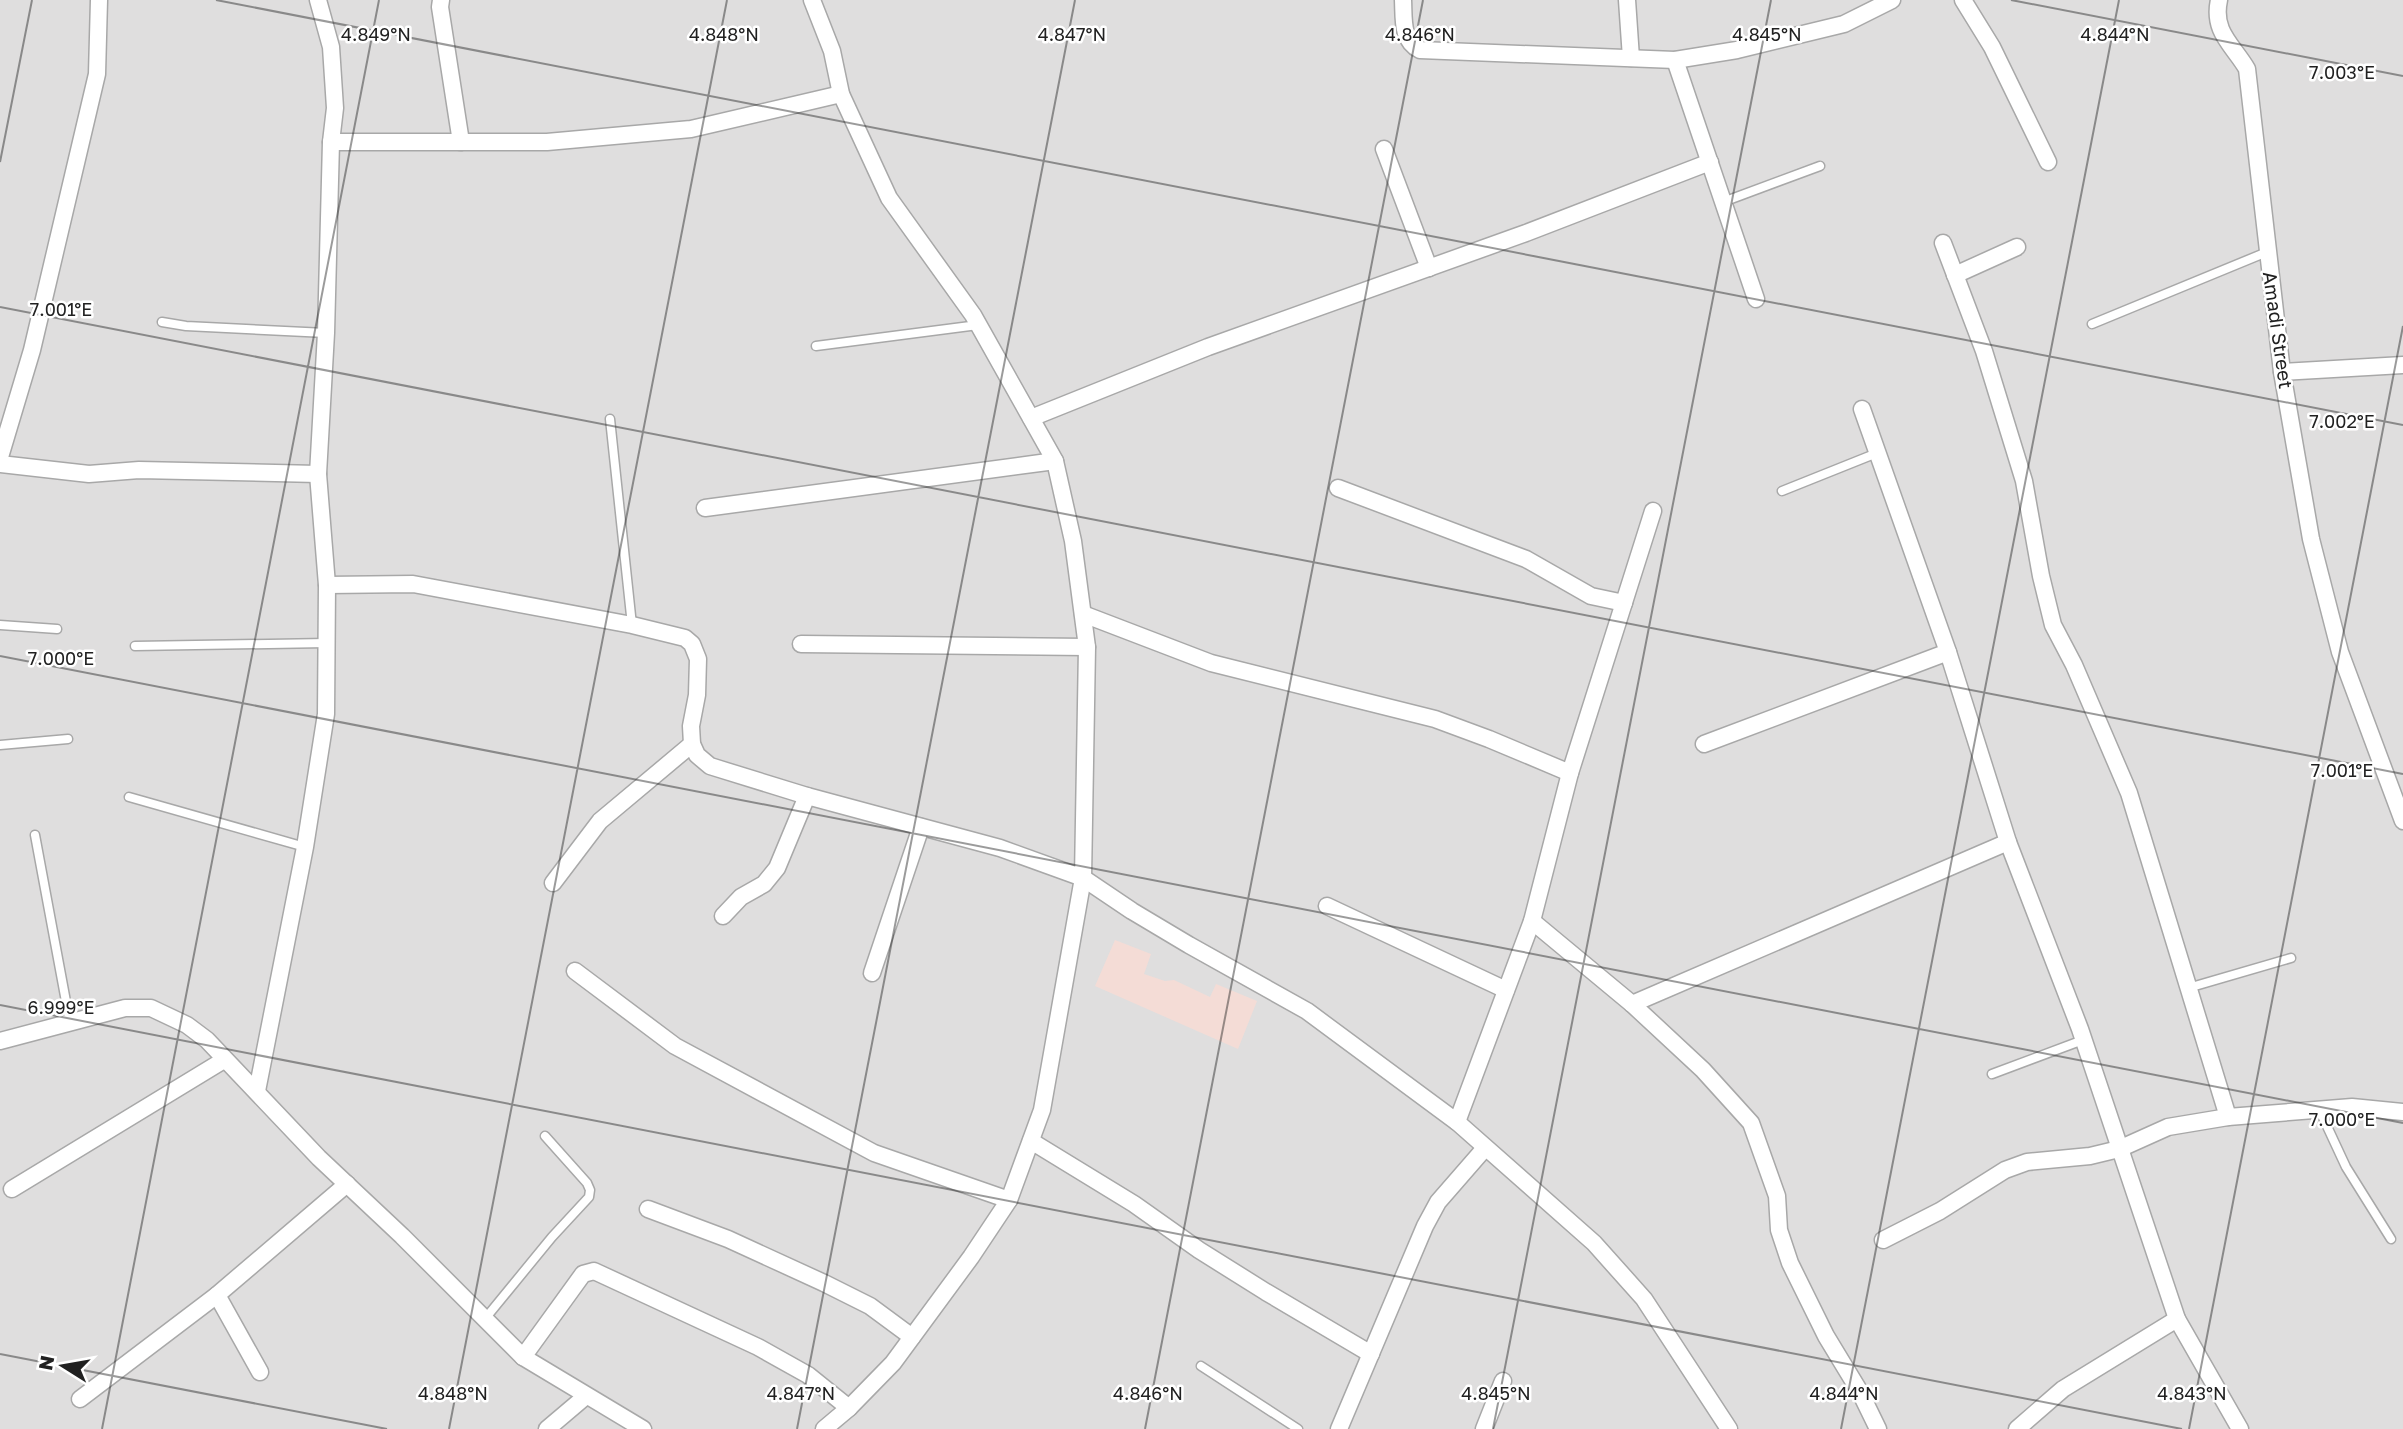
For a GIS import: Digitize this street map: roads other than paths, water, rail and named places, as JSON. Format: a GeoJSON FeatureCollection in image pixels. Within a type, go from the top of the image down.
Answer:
{"type":"FeatureCollection","features":[{"type":"Feature","properties":{"kind":"street"},"geometry":{"type":"LineString","coordinates":[[0,457],[32,350],[97,74],[99,0]]}},
{"type":"Feature","properties":{"kind":"street"},"geometry":{"type":"LineString","coordinates":[[257,1091],[305,847],[326,714],[327,585],[318,474],[326,333],[331,142],[335,108],[331,47],[318,0]]}},
{"type":"Feature","properties":{"kind":"street"},"geometry":{"type":"LineString","coordinates":[[441,0],[461,142]]}},
{"type":"Feature","properties":{"kind":"street"},"geometry":{"type":"LineString","coordinates":[[812,0],[832,51],[841,94],[889,198],[978,325],[1055,461],[1073,541],[1087,647],[1083,877],[1042,1110],[1009,1200],[971,1257],[893,1363],[849,1408],[824,1429]]}},
{"type":"Feature","properties":{"kind":"street"},"geometry":{"type":"LineString","coordinates":[[1403,0],[1405,34],[1415,48],[1420,50],[1675,60],[1737,50],[1844,24],[1892,0]]}},
{"type":"Feature","properties":{"kind":"street"},"geometry":{"type":"LineString","coordinates":[[1628,0],[1631,58]]}},
{"type":"Feature","properties":{"kind":"street"},"geometry":{"type":"LineString","coordinates":[[1963,0],[1992,47],[2048,162]]}},
{"type":"Feature","properties":{"kind":"street","name":"Amadi Street"},"geometry":{"type":"LineString","coordinates":[[2219,0],[2217,9],[2220,29],[2247,69],[2282,372],[2311,539],[2340,652],[2403,821]]}},
{"type":"Feature","properties":{"kind":"street"},"geometry":{"type":"LineString","coordinates":[[1675,60],[1756,299]]}},
{"type":"Feature","properties":{"kind":"street"},"geometry":{"type":"LineString","coordinates":[[331,142],[547,142],[691,129],[841,94]]}},
{"type":"Feature","properties":{"kind":"street"},"geometry":{"type":"LineString","coordinates":[[1384,149],[1429,268]]}},
{"type":"Feature","properties":{"kind":"street"},"geometry":{"type":"LineString","coordinates":[[1031,418],[1208,347],[1526,233],[1710,162]]}},
{"type":"Feature","properties":{"kind":"street"},"geometry":{"type":"LineString","coordinates":[[1943,243],[1984,351],[2024,481],[2040,576],[2053,625],[2074,665],[2130,793],[2228,1117]]}},
{"type":"Feature","properties":{"kind":"street"},"geometry":{"type":"LineString","coordinates":[[1955,275],[2017,247]]}},
{"type":"Feature","properties":{"kind":"street"},"geometry":{"type":"LineString","coordinates":[[2282,372],[2403,365]]}},
{"type":"Feature","properties":{"kind":"street"},"geometry":{"type":"LineString","coordinates":[[1862,409],[1948,652],[2008,842],[2083,1040],[2177,1319],[2240,1429]]}},
{"type":"Feature","properties":{"kind":"street"},"geometry":{"type":"LineString","coordinates":[[705,508],[1055,461]]}},
{"type":"Feature","properties":{"kind":"street"},"geometry":{"type":"LineString","coordinates":[[0,464],[89,474],[139,470],[318,474]]}},
{"type":"Feature","properties":{"kind":"street"},"geometry":{"type":"LineString","coordinates":[[1339,488],[1526,559],[1591,596],[1624,603]]}},
{"type":"Feature","properties":{"kind":"street"},"geometry":{"type":"LineString","coordinates":[[1457,1122],[1532,921],[1570,773],[1653,511]]}},
{"type":"Feature","properties":{"kind":"street"},"geometry":{"type":"LineString","coordinates":[[327,585],[413,584],[632,625],[685,638],[692,644],[698,659],[697,695],[691,726],[692,744],[697,755],[710,766],[807,796],[1000,848],[1083,877],[1132,911],[1307,1011],[1457,1122],[1594,1243],[1644,1298],[1730,1429]]}},
{"type":"Feature","properties":{"kind":"street"},"geometry":{"type":"LineString","coordinates":[[1083,614],[1211,663],[1435,719],[1570,773]]}},
{"type":"Feature","properties":{"kind":"street"},"geometry":{"type":"LineString","coordinates":[[801,644],[1087,647]]}},
{"type":"Feature","properties":{"kind":"street"},"geometry":{"type":"LineString","coordinates":[[1704,744],[1948,652]]}},
{"type":"Feature","properties":{"kind":"street"},"geometry":{"type":"LineString","coordinates":[[553,883],[600,821],[692,744]]}},
{"type":"Feature","properties":{"kind":"street"},"geometry":{"type":"LineString","coordinates":[[723,916],[741,897],[764,884],[777,868],[807,796]]}},
{"type":"Feature","properties":{"kind":"street"},"geometry":{"type":"LineString","coordinates":[[872,973],[921,827]]}},
{"type":"Feature","properties":{"kind":"street"},"geometry":{"type":"LineString","coordinates":[[1632,1004],[2008,842]]}},
{"type":"Feature","properties":{"kind":"street"},"geometry":{"type":"LineString","coordinates":[[1327,906],[1506,990]]}},
{"type":"Feature","properties":{"kind":"street"},"geometry":{"type":"LineString","coordinates":[[1532,921],[1632,1004],[1703,1070],[1751,1123],[1777,1196],[1779,1230],[1790,1263],[1826,1336],[1860,1392],[1878,1429]]}},
{"type":"Feature","properties":{"kind":"street"},"geometry":{"type":"LineString","coordinates":[[575,971],[675,1046],[874,1153],[1009,1200]]}},
{"type":"Feature","properties":{"kind":"street"},"geometry":{"type":"LineString","coordinates":[[0,1041],[125,1008],[151,1008],[187,1026],[207,1040],[319,1158],[402,1236],[523,1357],[643,1429]]}},
{"type":"Feature","properties":{"kind":"street"},"geometry":{"type":"LineString","coordinates":[[12,1189],[224,1060]]}},
{"type":"Feature","properties":{"kind":"street"},"geometry":{"type":"LineString","coordinates":[[1883,1240],[1940,1211],[2004,1170],[2027,1161],[2090,1156],[2119,1149],[2168,1128],[2228,1117],[2352,1107],[2403,1112]]}},
{"type":"Feature","properties":{"kind":"street"},"geometry":{"type":"LineString","coordinates":[[1031,1141],[1134,1204],[1254,1285],[1371,1354]]}},
{"type":"Feature","properties":{"kind":"street"},"geometry":{"type":"LineString","coordinates":[[1339,1429],[1425,1226],[1438,1202],[1485,1148]]}},
{"type":"Feature","properties":{"kind":"street"},"geometry":{"type":"LineString","coordinates":[[80,1399],[217,1295],[347,1184]]}},
{"type":"Feature","properties":{"kind":"street"},"geometry":{"type":"LineString","coordinates":[[648,1209],[728,1239],[824,1283],[870,1306],[912,1337]]}},
{"type":"Feature","properties":{"kind":"street"},"geometry":{"type":"LineString","coordinates":[[523,1357],[583,1275],[594,1270],[758,1346],[808,1375],[849,1408]]}},
{"type":"Feature","properties":{"kind":"street"},"geometry":{"type":"LineString","coordinates":[[217,1295],[260,1372]]}},
{"type":"Feature","properties":{"kind":"street"},"geometry":{"type":"LineString","coordinates":[[2017,1429],[2063,1389],[2177,1319]]}},
{"type":"Feature","properties":{"kind":"street"},"geometry":{"type":"LineString","coordinates":[[1484,1429],[1503,1381]]}},
{"type":"Feature","properties":{"kind":"street"},"geometry":{"type":"LineString","coordinates":[[547,1429],[586,1396]]}},
{"type":"Feature","properties":{"kind":"lane"},"geometry":{"type":"LineString","coordinates":[[1723,202],[1819,166]]}},
{"type":"Feature","properties":{"kind":"lane"},"geometry":{"type":"LineString","coordinates":[[2092,324],[2267,251]]}},
{"type":"Feature","properties":{"kind":"lane"},"geometry":{"type":"LineString","coordinates":[[162,323],[187,327],[326,333]]}},
{"type":"Feature","properties":{"kind":"lane"},"geometry":{"type":"LineString","coordinates":[[816,346],[978,325]]}},
{"type":"Feature","properties":{"kind":"lane"},"geometry":{"type":"LineString","coordinates":[[610,419],[632,625]]}},
{"type":"Feature","properties":{"kind":"lane"},"geometry":{"type":"LineString","coordinates":[[1782,491],[1877,453]]}},
{"type":"Feature","properties":{"kind":"lane"},"geometry":{"type":"LineString","coordinates":[[0,625],[57,629]]}},
{"type":"Feature","properties":{"kind":"lane"},"geometry":{"type":"LineString","coordinates":[[135,646],[327,643]]}},
{"type":"Feature","properties":{"kind":"lane"},"geometry":{"type":"LineString","coordinates":[[0,745],[68,739]]}},
{"type":"Feature","properties":{"kind":"lane"},"geometry":{"type":"LineString","coordinates":[[129,797],[305,847]]}},
{"type":"Feature","properties":{"kind":"lane"},"geometry":{"type":"LineString","coordinates":[[35,835],[70,1023]]}},
{"type":"Feature","properties":{"kind":"lane"},"geometry":{"type":"LineString","coordinates":[[2188,988],[2291,958]]}},
{"type":"Feature","properties":{"kind":"lane"},"geometry":{"type":"LineString","coordinates":[[1992,1074],[2083,1040]]}},
{"type":"Feature","properties":{"kind":"lane"},"geometry":{"type":"LineString","coordinates":[[2319,1109],[2346,1167],[2391,1239]]}},
{"type":"Feature","properties":{"kind":"lane"},"geometry":{"type":"LineString","coordinates":[[484,1320],[552,1237],[589,1197],[587,1183],[545,1136]]}},
{"type":"Feature","properties":{"kind":"lane"},"geometry":{"type":"LineString","coordinates":[[1201,1366],[1298,1429]]}}]}
